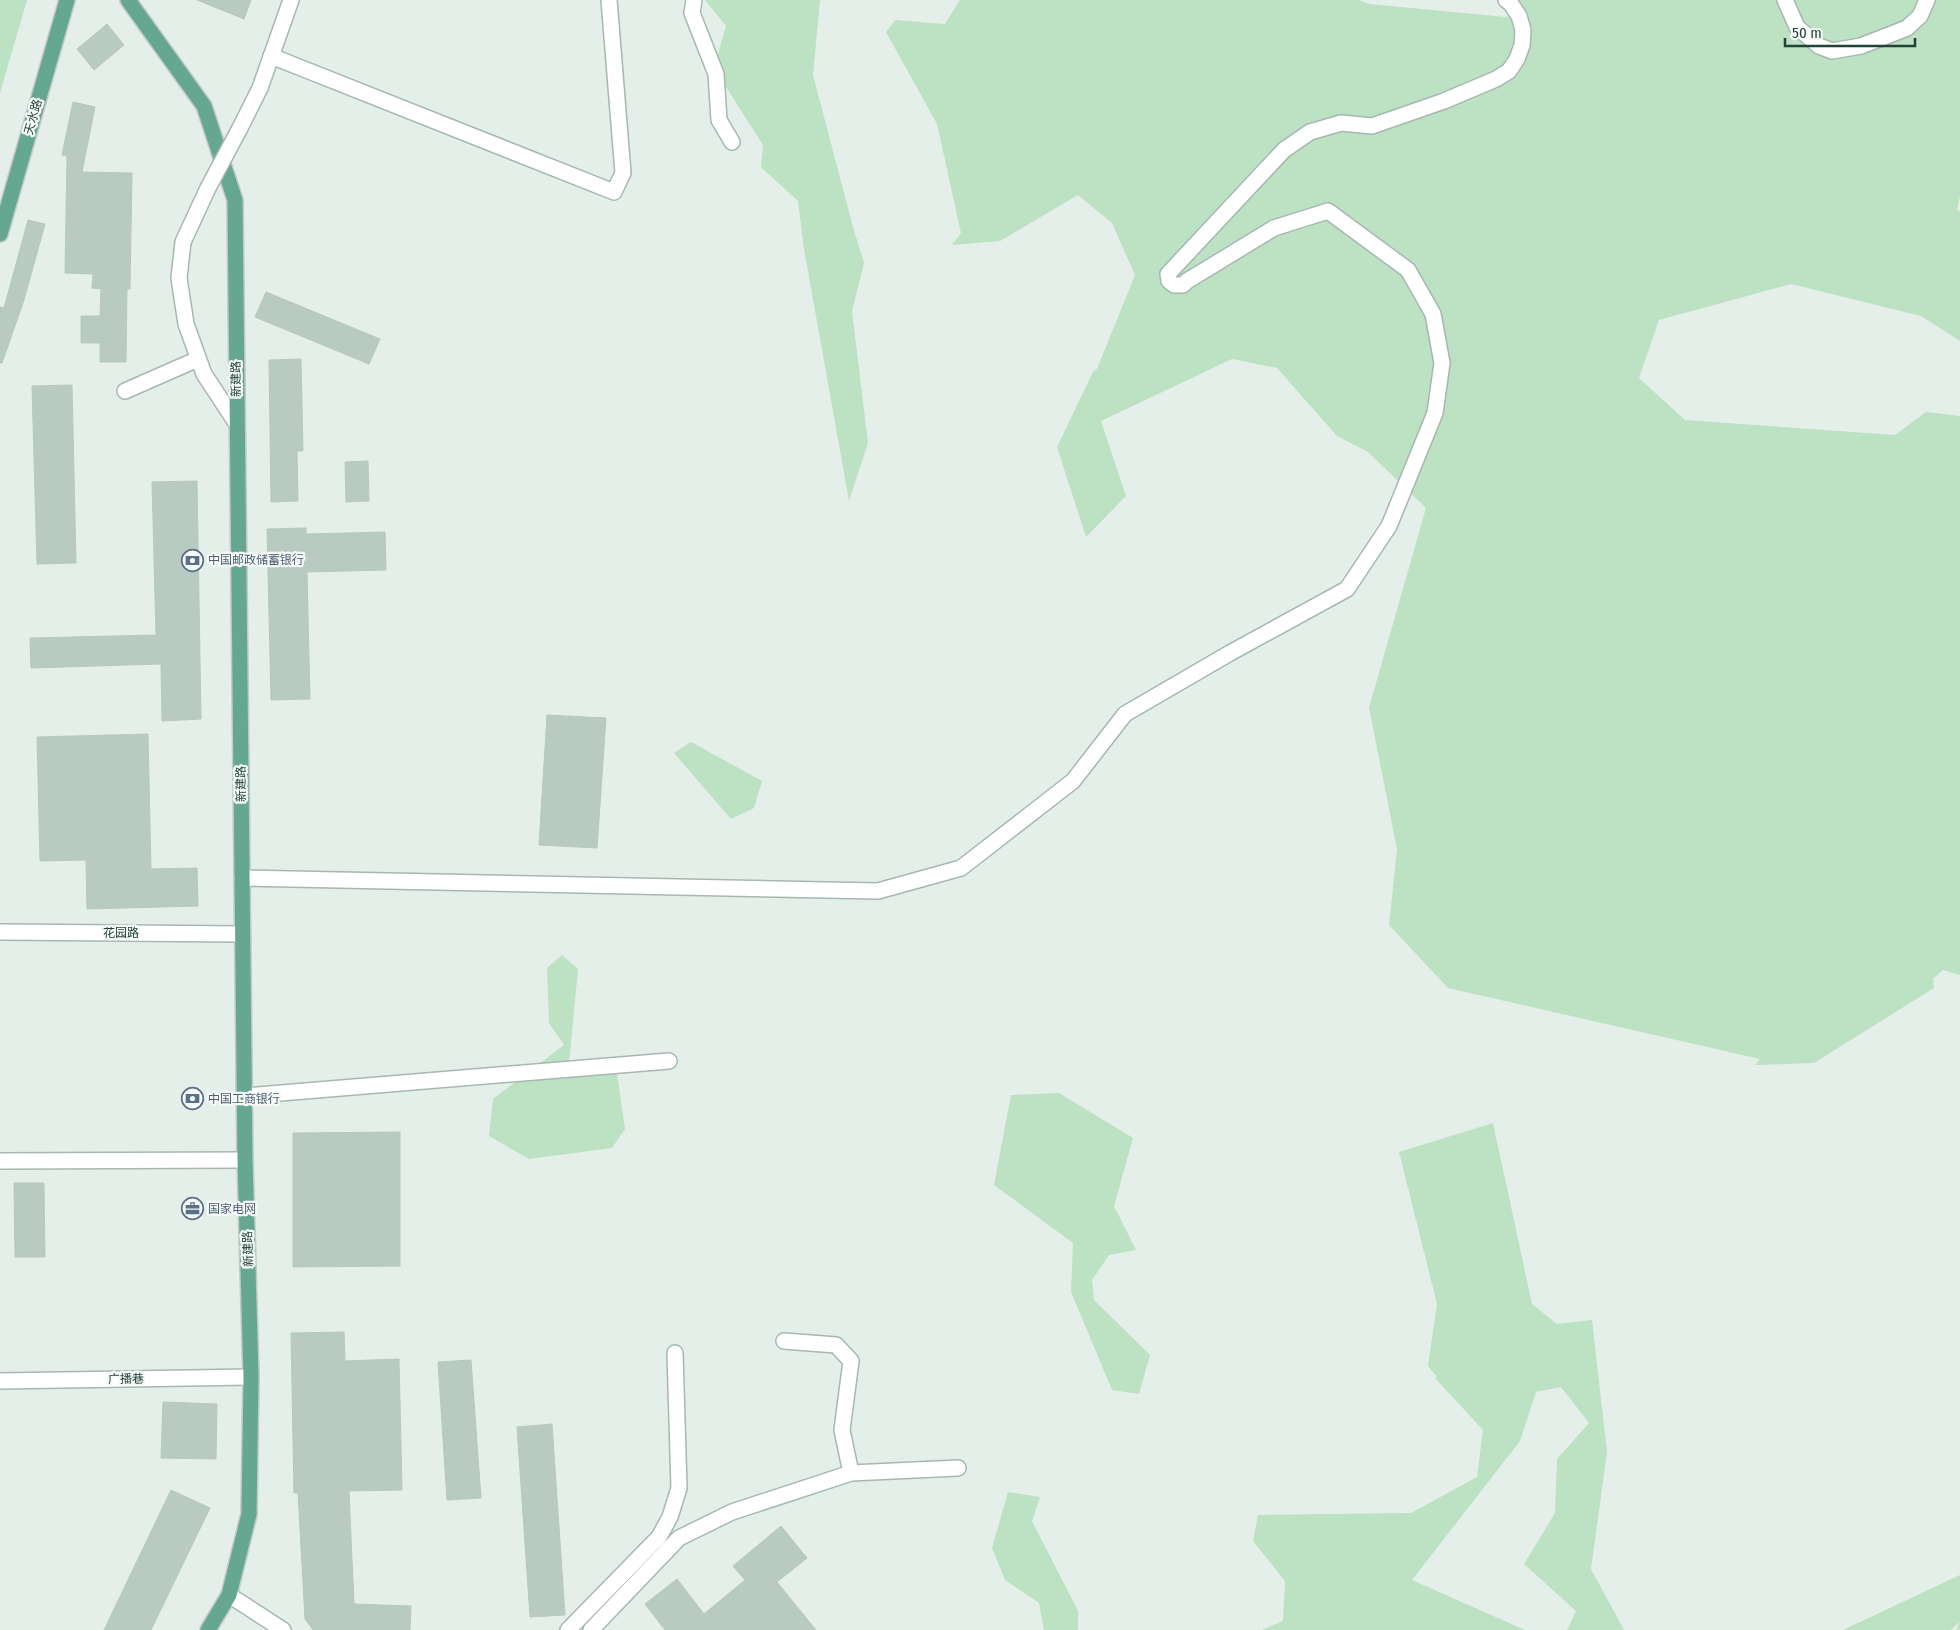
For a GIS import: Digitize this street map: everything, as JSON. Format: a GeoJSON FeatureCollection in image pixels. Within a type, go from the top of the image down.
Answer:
{"type":"FeatureCollection","features":[{"type":"Feature","properties":{"kind":"main road","name":"天水路"},"geometry":{"type":"LineString","coordinates":[[0,234],[66,0]]}},
{"type":"Feature","properties":{"kind":"main road","name":"新建路"},"geometry":{"type":"LineString","coordinates":[[128,0],[204,106],[235,200],[244,1096],[251,1377],[250,1514],[229,1596],[208,1630]]}},
{"type":"Feature","properties":{"kind":"street"},"geometry":{"type":"LineString","coordinates":[[237,424],[204,374],[186,324],[179,278],[183,242],[208,188],[260,88],[291,0]]}},
{"type":"Feature","properties":{"kind":"street"},"geometry":{"type":"LineString","coordinates":[[271,56],[614,192],[623,173],[609,0]]}},
{"type":"Feature","properties":{"kind":"street"},"geometry":{"type":"LineString","coordinates":[[694,0],[692,13],[716,74],[719,120],[732,142]]}},
{"type":"Feature","properties":{"kind":"street"},"geometry":{"type":"LineString","coordinates":[[242,878],[878,891],[962,868],[1073,781],[1125,714],[1230,653],[1347,589],[1389,526],[1435,413],[1442,363],[1433,314],[1408,270],[1328,211],[1274,228],[1183,285],[1177,286],[1171,283],[1168,274],[1284,150],[1310,132],[1341,123],[1372,126],[1444,101],[1496,79],[1509,71],[1517,59],[1522,45],[1523,30],[1519,16],[1506,0]]}},
{"type":"Feature","properties":{"kind":"street"},"geometry":{"type":"LineString","coordinates":[[1785,0],[1797,27],[1819,46],[1832,51],[1861,46],[1908,28],[1920,16],[1927,0]]}},
{"type":"Feature","properties":{"kind":"street"},"geometry":{"type":"LineString","coordinates":[[125,391],[198,358]]}},
{"type":"Feature","properties":{"kind":"street","name":"花园路"},"geometry":{"type":"LineString","coordinates":[[0,932],[242,934]]}},
{"type":"Feature","properties":{"kind":"street"},"geometry":{"type":"LineString","coordinates":[[244,1096],[670,1061]]}},
{"type":"Feature","properties":{"kind":"street"},"geometry":{"type":"LineString","coordinates":[[0,1161],[245,1160]]}},
{"type":"Feature","properties":{"kind":"street"},"geometry":{"type":"LineString","coordinates":[[784,1341],[836,1345],[851,1361],[842,1430],[851,1473]]}},
{"type":"Feature","properties":{"kind":"street"},"geometry":{"type":"LineString","coordinates":[[568,1630],[659,1537],[670,1517],[679,1488],[675,1353]]}},
{"type":"Feature","properties":{"kind":"street","name":"广播巷"},"geometry":{"type":"LineString","coordinates":[[0,1381],[251,1377]]}},
{"type":"Feature","properties":{"kind":"street"},"geometry":{"type":"LineString","coordinates":[[590,1630],[679,1538],[732,1512],[851,1473],[958,1468]]}},
{"type":"Feature","properties":{"kind":"street"},"geometry":{"type":"LineString","coordinates":[[229,1596],[282,1630]]}},
{"type":"Feature","properties":{"kind":"green space"},"geometry":{"type":"Polygon","coordinates":[[[0,0],[27,0],[0,93],[0,0]]]}},
{"type":"Feature","properties":{"kind":"green space"},"geometry":{"type":"Polygon","coordinates":[[[705,0],[820,0],[813,75],[864,263],[852,311],[868,443],[849,501],[804,249],[798,201],[761,167],[763,145],[714,68],[726,26],[705,0]]]}},
{"type":"Feature","properties":{"kind":"green space"},"geometry":{"type":"Polygon","coordinates":[[[960,0],[1359,0],[1369,4],[1516,18],[1516,0],[1960,0],[1960,196],[1957,210],[1960,212],[1960,341],[1921,316],[1791,284],[1659,320],[1639,378],[1685,420],[1895,435],[1926,412],[1960,416],[1960,975],[1943,970],[1933,979],[1934,988],[1814,1063],[1755,1065],[1760,1059],[1448,988],[1389,925],[1397,849],[1369,708],[1426,508],[1368,452],[1337,436],[1277,368],[1232,359],[1101,421],[1126,496],[1086,537],[1057,447],[1093,372],[1097,369],[1135,275],[1112,223],[1078,195],[1000,241],[952,245],[961,233],[937,124],[886,32],[895,20],[945,24],[960,0]]]}},
{"type":"Feature","properties":{"kind":"green space"},"geometry":{"type":"Polygon","coordinates":[[[691,742],[762,781],[754,808],[731,819],[674,753],[691,742]]]}},
{"type":"Feature","properties":{"kind":"green space"},"geometry":{"type":"Polygon","coordinates":[[[562,955],[578,969],[568,1074],[616,1067],[625,1129],[612,1148],[529,1159],[489,1136],[493,1099],[564,1045],[549,1023],[547,968],[562,955]]]}},
{"type":"Feature","properties":{"kind":"green space"},"geometry":{"type":"Polygon","coordinates":[[[1059,1093],[1133,1138],[1114,1206],[1136,1250],[1109,1255],[1092,1280],[1094,1300],[1150,1355],[1139,1394],[1112,1390],[1071,1292],[1073,1243],[994,1185],[1011,1095],[1059,1093]]]}},
{"type":"Feature","properties":{"kind":"green space"},"geometry":{"type":"Polygon","coordinates":[[[1493,1123],[1532,1304],[1557,1324],[1592,1320],[1607,1452],[1591,1569],[1624,1630],[1567,1630],[1576,1611],[1524,1564],[1555,1513],[1557,1459],[1589,1423],[1561,1387],[1536,1392],[1520,1441],[1412,1580],[1525,1630],[1262,1630],[1283,1621],[1285,1581],[1253,1541],[1258,1515],[1411,1513],[1477,1477],[1483,1430],[1435,1378],[1437,1377],[1428,1366],[1437,1304],[1399,1152],[1493,1123]]]}},
{"type":"Feature","properties":{"kind":"green space"},"geometry":{"type":"Polygon","coordinates":[[[1008,1492],[1040,1497],[1032,1521],[1078,1611],[1078,1630],[1044,1630],[1039,1603],[1005,1580],[992,1548],[1008,1492]]]}},
{"type":"Feature","properties":{"kind":"green space"},"geometry":{"type":"Polygon","coordinates":[[[1960,1575],[1960,1630],[1957,1630],[1959,1622],[1951,1630],[1843,1630],[1960,1575]]]}},
{"type":"Feature","properties":{"kind":"building"},"geometry":{"type":"Polygon","coordinates":[[[197,0],[251,0],[244,19],[197,0]]]}},
{"type":"Feature","properties":{"kind":"building"},"geometry":{"type":"Polygon","coordinates":[[[107,24],[124,45],[94,70],[77,49],[107,24]]]}},
{"type":"Feature","properties":{"kind":"building"},"geometry":{"type":"Polygon","coordinates":[[[73,102],[95,107],[82,172],[132,173],[130,289],[127,289],[126,362],[100,362],[100,343],[81,343],[81,316],[100,316],[101,289],[92,288],[93,274],[65,273],[67,156],[62,155],[73,102]]]}},
{"type":"Feature","properties":{"kind":"building"},"geometry":{"type":"Polygon","coordinates":[[[28,220],[45,224],[24,300],[2,363],[0,363],[0,307],[4,308],[28,220]]]}},
{"type":"Feature","properties":{"kind":"building"},"geometry":{"type":"Polygon","coordinates":[[[266,292],[380,339],[369,364],[255,317],[266,292]]]}},
{"type":"Feature","properties":{"kind":"building"},"geometry":{"type":"Polygon","coordinates":[[[301,359],[303,451],[297,451],[298,501],[271,502],[269,360],[301,359]]]}},
{"type":"Feature","properties":{"kind":"building"},"geometry":{"type":"Polygon","coordinates":[[[72,385],[76,563],[37,564],[32,386],[72,385]]]}},
{"type":"Feature","properties":{"kind":"building"},"geometry":{"type":"Polygon","coordinates":[[[368,461],[369,501],[346,502],[345,462],[368,461]]]}},
{"type":"Feature","properties":{"kind":"building"},"geometry":{"type":"Polygon","coordinates":[[[197,481],[201,719],[162,721],[161,664],[31,668],[30,638],[156,635],[152,482],[197,481]]]}},
{"type":"Feature","properties":{"kind":"building"},"geometry":{"type":"Polygon","coordinates":[[[306,528],[306,534],[385,532],[386,570],[307,572],[310,699],[271,700],[267,529],[306,528]]]}},
{"type":"Feature","properties":{"kind":"building"},"geometry":{"type":"Polygon","coordinates":[[[547,715],[606,718],[597,848],[539,845],[547,715]]]}},
{"type":"Feature","properties":{"kind":"building"},"geometry":{"type":"Polygon","coordinates":[[[148,734],[151,869],[197,868],[198,906],[87,909],[86,860],[40,861],[37,737],[148,734]]]}},
{"type":"Feature","properties":{"kind":"building"},"geometry":{"type":"Polygon","coordinates":[[[400,1132],[400,1266],[293,1267],[293,1133],[400,1132]]]}},
{"type":"Feature","properties":{"kind":"building"},"geometry":{"type":"Polygon","coordinates":[[[14,1183],[44,1183],[45,1257],[15,1257],[14,1183]]]}},
{"type":"Feature","properties":{"kind":"building"},"geometry":{"type":"Polygon","coordinates":[[[344,1332],[345,1361],[399,1359],[402,1490],[349,1491],[354,1604],[411,1606],[410,1630],[313,1630],[305,1619],[298,1493],[294,1493],[291,1333],[344,1332]]]}},
{"type":"Feature","properties":{"kind":"building"},"geometry":{"type":"Polygon","coordinates":[[[471,1360],[481,1498],[447,1500],[438,1362],[471,1360]]]}},
{"type":"Feature","properties":{"kind":"building"},"geometry":{"type":"Polygon","coordinates":[[[163,1402],[217,1404],[216,1459],[161,1458],[163,1402]]]}},
{"type":"Feature","properties":{"kind":"building"},"geometry":{"type":"Polygon","coordinates":[[[552,1424],[565,1615],[530,1617],[517,1427],[552,1424]]]}},
{"type":"Feature","properties":{"kind":"building"},"geometry":{"type":"Polygon","coordinates":[[[171,1490],[210,1508],[151,1630],[104,1630],[171,1490]]]}},
{"type":"Feature","properties":{"kind":"building"},"geometry":{"type":"Polygon","coordinates":[[[781,1526],[807,1558],[777,1582],[816,1630],[665,1630],[645,1604],[677,1579],[704,1614],[745,1580],[733,1566],[781,1526]]]}},
{"type":"Feature","properties":{"kind":"place","name":"中国邮政储蓄银行"},"geometry":{"type":"Point","coordinates":[192,560]}},
{"type":"Feature","properties":{"kind":"place","name":"中国工商银行"},"geometry":{"type":"Point","coordinates":[192,1099]}},
{"type":"Feature","properties":{"kind":"place","name":"国家电网"},"geometry":{"type":"Point","coordinates":[192,1209]}}]}
